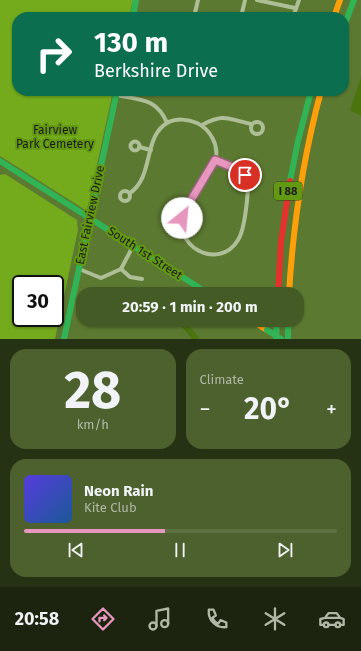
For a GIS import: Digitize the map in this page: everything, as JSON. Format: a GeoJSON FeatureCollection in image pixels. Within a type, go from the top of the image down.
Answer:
{"type":"FeatureCollection","features":[{"type":"Feature","properties":{"kind":"main road"},"geometry":{"type":"LineString","coordinates":[[134,12],[136,0]]}},
{"type":"Feature","properties":{"kind":"main road"},"geometry":{"type":"LineString","coordinates":[[336,12],[340,0]]}},
{"type":"Feature","properties":{"kind":"main road"},"geometry":{"type":"LineString","coordinates":[[349,13],[354,0]]}},
{"type":"Feature","properties":{"kind":"main road","name":"East Fairview Drive"},"geometry":{"type":"LineString","coordinates":[[64,339],[115,96]]}},
{"type":"Feature","properties":{"kind":"main road","name":"I 88"},"geometry":{"type":"LineString","coordinates":[[279,287],[285,215],[291,173],[301,125],[310,96]]}},
{"type":"Feature","properties":{"kind":"main road","name":"I 88"},"geometry":{"type":"LineString","coordinates":[[289,287],[292,242],[302,176],[320,96]]}},
{"type":"Feature","properties":{"kind":"main road","name":"South 1st Street"},"geometry":{"type":"LineString","coordinates":[[0,161],[198,287]]}},
{"type":"Feature","properties":{"kind":"main road"},"geometry":{"type":"LineString","coordinates":[[262,327],[281,339]]}},
{"type":"Feature","properties":{"kind":"main road"},"geometry":{"type":"LineString","coordinates":[[276,339],[277,327]]}},
{"type":"Feature","properties":{"kind":"main road"},"geometry":{"type":"LineString","coordinates":[[288,327],[288,339]]}},
{"type":"Feature","properties":{"kind":"street"},"geometry":{"type":"LineString","coordinates":[[195,12],[198,0]]}},
{"type":"Feature","properties":{"kind":"street"},"geometry":{"type":"LineString","coordinates":[[242,12],[245,0]]}},
{"type":"Feature","properties":{"kind":"street"},"geometry":{"type":"LineString","coordinates":[[257,0],[296,8]]}},
{"type":"Feature","properties":{"kind":"street"},"geometry":{"type":"LineString","coordinates":[[295,12],[299,0]]}},
{"type":"Feature","properties":{"kind":"street"},"geometry":{"type":"LineString","coordinates":[[126,96],[155,105],[161,110],[167,123]]}},
{"type":"Feature","properties":{"kind":"street"},"geometry":{"type":"LineString","coordinates":[[202,125],[217,118],[252,124]]}},
{"type":"Feature","properties":{"kind":"street"},"geometry":{"type":"LineString","coordinates":[[130,193],[136,189],[144,174],[156,135],[167,123],[184,120],[202,125],[208,130],[214,141],[216,150],[215,160],[185,210],[182,218],[183,234],[191,246],[203,253],[218,254],[233,247],[241,234],[248,191],[247,178],[240,170],[215,160]]}},
{"type":"Feature","properties":{"kind":"street"},"geometry":{"type":"LineString","coordinates":[[139,148],[151,150]]}},
{"type":"Feature","properties":{"kind":"street"},"geometry":{"type":"LineString","coordinates":[[79,269],[101,278],[121,269],[133,246]]}},
{"type":"Feature","properties":{"kind":"street"},"geometry":{"type":"LineString","coordinates":[[121,269],[130,277],[142,279]]}},
{"type":"Feature","properties":{"kind":"green space","name":"Fairview Park Cemetery"},"geometry":{"type":"Polygon","coordinates":[[[0,0],[133,0],[130,12],[12,12],[12,96],[112,96],[87,211],[0,156],[0,0]]]}},
{"type":"Feature","properties":{"kind":"green space"},"geometry":{"type":"Polygon","coordinates":[[[5,174],[77,220],[78,230],[64,296],[64,275],[12,275],[12,327],[58,327],[55,339],[0,339],[0,175],[5,174]]]}},
{"type":"Feature","properties":{"kind":"shaded area"},"geometry":{"type":"Polygon","coordinates":[[[361,77],[361,116],[350,110],[361,77]]]}},
{"type":"Feature","properties":{"kind":"shaded area"},"geometry":{"type":"Polygon","coordinates":[[[182,327],[190,327],[200,339],[192,339],[182,327]]]}},
{"type":"Feature","properties":{"kind":"traffic: fast"},"geometry":{"type":"LineString","coordinates":[[134,12],[136,0]]}},
{"type":"Feature","properties":{"kind":"traffic: fast"},"geometry":{"type":"LineString","coordinates":[[349,13],[354,0]]}},
{"type":"Feature","properties":{"kind":"traffic: fast"},"geometry":{"type":"LineString","coordinates":[[64,339],[116,96]]}},
{"type":"Feature","properties":{"kind":"traffic: fast"},"geometry":{"type":"LineString","coordinates":[[290,181],[298,141],[310,96]]}},
{"type":"Feature","properties":{"kind":"traffic: fast"},"geometry":{"type":"LineString","coordinates":[[0,161],[198,287]]}},
{"type":"Feature","properties":{"kind":"traffic: fast"},"geometry":{"type":"LineString","coordinates":[[276,339],[277,327]]}},
{"type":"Feature","properties":{"kind":"traffic: fast"},"geometry":{"type":"LineString","coordinates":[[288,327],[288,339]]}},
{"type":"Feature","properties":{"kind":"traffic: fast"},"geometry":{"type":"LineString","coordinates":[[267,330],[281,339]]}},
{"type":"Feature","properties":{"kind":"traffic: slow"},"geometry":{"type":"LineString","coordinates":[[336,12],[340,0]]}},
{"type":"Feature","properties":{"kind":"traffic: slow"},"geometry":{"type":"LineString","coordinates":[[290,287],[296,217],[304,166],[320,96]]}},
{"type":"Feature","properties":{"kind":"traffic: slow"},"geometry":{"type":"LineString","coordinates":[[262,327],[267,330]]}},
{"type":"Feature","properties":{"kind":"traffic: jam"},"geometry":{"type":"LineString","coordinates":[[278,287],[281,242],[290,181]]}},
{"type":"Feature","properties":{"kind":"route"},"geometry":{"type":"LineString","coordinates":[[182,218],[185,210],[215,160],[237,169],[245,175]]}}]}
